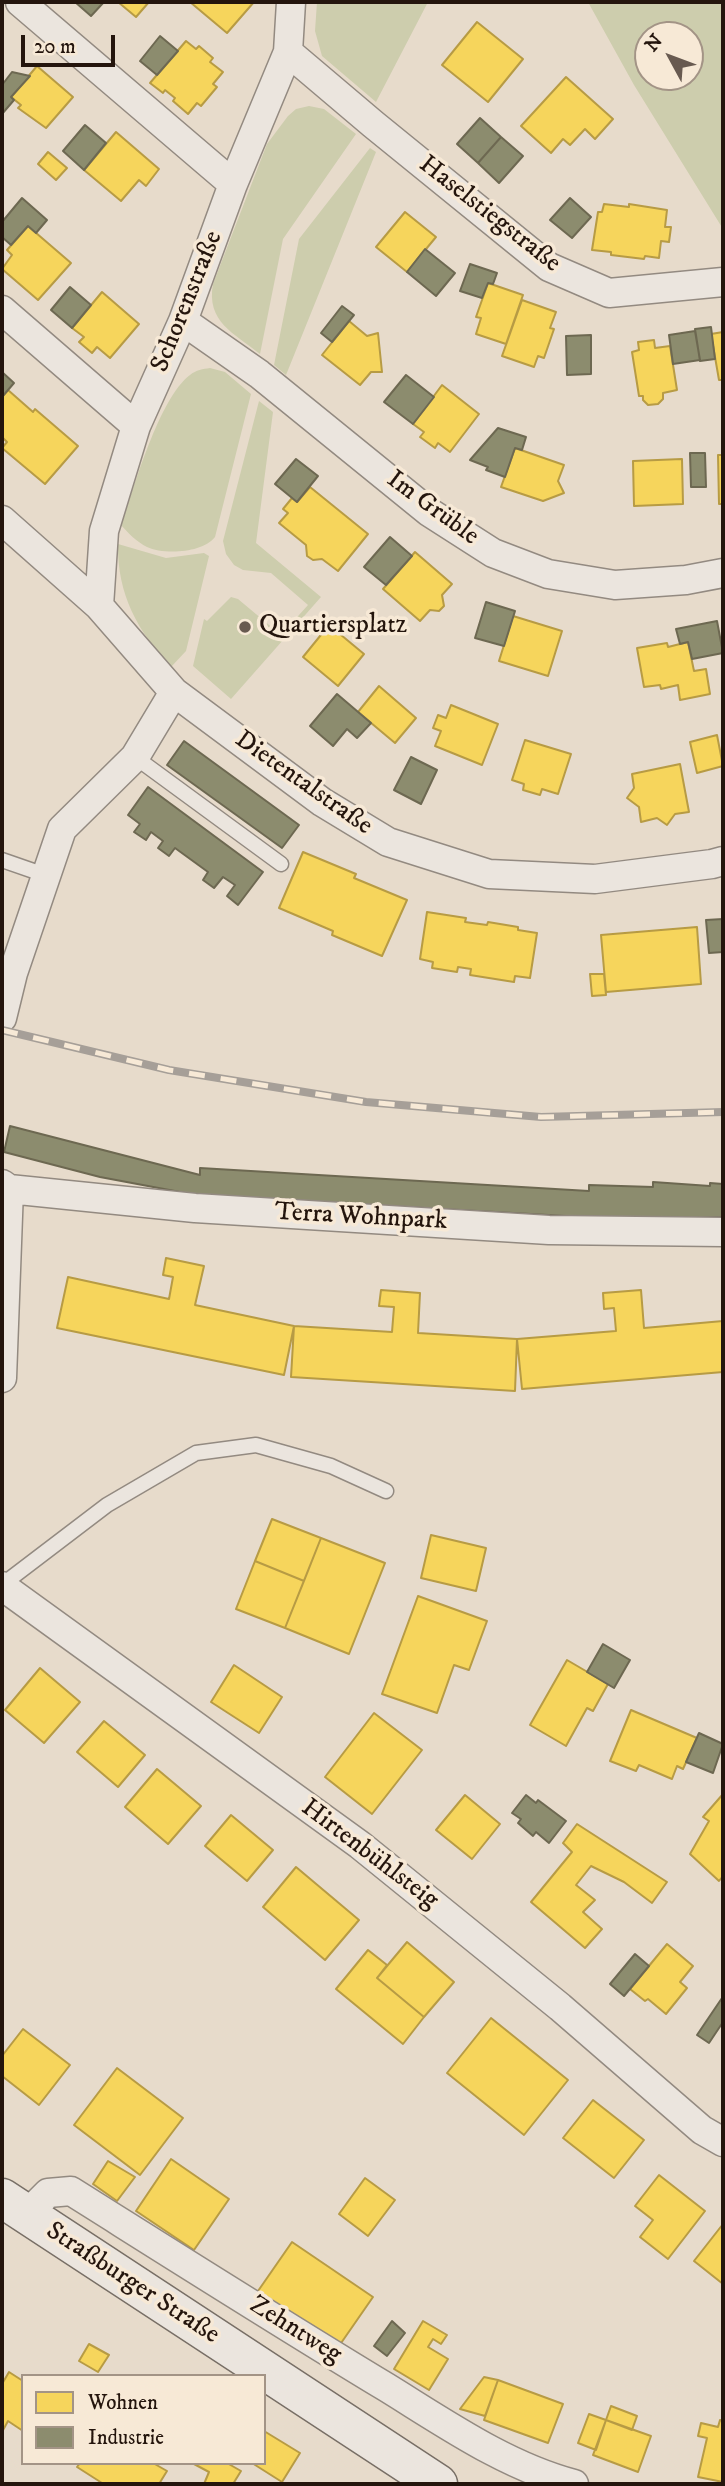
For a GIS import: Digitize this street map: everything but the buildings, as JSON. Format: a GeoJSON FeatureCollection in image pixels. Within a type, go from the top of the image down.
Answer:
{"type":"FeatureCollection","features":[{"type":"Feature","properties":{"kind":"main road","name":"Straßburger Straße"},"geometry":{"type":"LineString","coordinates":[[14,2207],[438,2484]]}},
{"type":"Feature","properties":{"kind":"street"},"geometry":{"type":"LineString","coordinates":[[20,2],[233,184]]}},
{"type":"Feature","properties":{"kind":"street","name":"Schorenstraße"},"geometry":{"type":"LineString","coordinates":[[99,606],[104,531],[136,426],[183,321],[233,184],[288,52],[291,2]]}},
{"type":"Feature","properties":{"kind":"street","name":"Haselstiegstraße"},"geometry":{"type":"LineString","coordinates":[[288,52],[549,267],[609,293],[723,282]]}},
{"type":"Feature","properties":{"kind":"street"},"geometry":{"type":"LineString","coordinates":[[2,310],[136,426]]}},
{"type":"Feature","properties":{"kind":"street","name":"Im Grüble"},"geometry":{"type":"LineString","coordinates":[[183,321],[259,374],[429,512],[494,552],[548,574],[615,585],[687,580],[723,573]]}},
{"type":"Feature","properties":{"kind":"street","name":"Dietentalstraße"},"geometry":{"type":"LineString","coordinates":[[2,520],[99,606],[174,692],[322,802],[388,842],[489,874],[595,879],[723,861]]}},
{"type":"Feature","properties":{"kind":"street"},"geometry":{"type":"LineString","coordinates":[[2,1018],[13,973],[62,829],[135,757],[174,692]]}},
{"type":"Feature","properties":{"kind":"street"},"geometry":{"type":"LineString","coordinates":[[2,1378],[6,1186]]}},
{"type":"Feature","properties":{"kind":"street","name":"Terra Wohnpark"},"geometry":{"type":"LineString","coordinates":[[6,1186],[195,1208],[522,1228],[723,1232]]}},
{"type":"Feature","properties":{"kind":"street","name":"Hirtenbühlsteig"},"geometry":{"type":"LineString","coordinates":[[2,1586],[360,1845],[518,1973],[702,2130],[723,2142]]}},
{"type":"Feature","properties":{"kind":"street","name":"Zehntweg"},"geometry":{"type":"LineString","coordinates":[[14,2207],[48,2193],[71,2191],[492,2452],[549,2477],[574,2484]]}},
{"type":"Feature","properties":{"kind":"lane"},"geometry":{"type":"LineString","coordinates":[[135,757],[281,864]]}},
{"type":"Feature","properties":{"kind":"lane"},"geometry":{"type":"LineString","coordinates":[[2,860],[48,876]]}},
{"type":"Feature","properties":{"kind":"lane","name":"Hirtenbühlsteig"},"geometry":{"type":"LineString","coordinates":[[2,1586],[107,1505],[196,1453],[256,1445],[331,1466],[386,1491]]}},
{"type":"Feature","properties":{"kind":"green space"},"geometry":{"type":"Polygon","coordinates":[[[317,2],[428,2],[376,102],[322,56],[315,31],[317,2]]]}},
{"type":"Feature","properties":{"kind":"green space"},"geometry":{"type":"Polygon","coordinates":[[[588,2],[723,2],[723,229],[638,91],[704,91],[704,21],[634,21],[634,85],[588,2]]]}},
{"type":"Feature","properties":{"kind":"green space"},"geometry":{"type":"Polygon","coordinates":[[[309,106],[324,109],[356,134],[283,239],[260,354],[232,333],[218,317],[212,297],[213,284],[267,144],[288,116],[296,109],[309,106]]]}},
{"type":"Feature","properties":{"kind":"green space"},"geometry":{"type":"Polygon","coordinates":[[[370,148],[376,152],[286,375],[274,365],[299,239],[370,148]]]}},
{"type":"Feature","properties":{"kind":"green space"},"geometry":{"type":"Polygon","coordinates":[[[210,368],[225,372],[251,394],[215,537],[193,549],[173,552],[154,550],[140,543],[121,525],[140,467],[168,403],[190,375],[210,368]]]}},
{"type":"Feature","properties":{"kind":"green space"},"geometry":{"type":"Polygon","coordinates":[[[259,401],[273,412],[256,543],[321,597],[231,699],[193,666],[204,619],[207,621],[231,597],[238,599],[281,635],[308,605],[271,573],[243,570],[234,565],[226,554],[223,541],[259,401]]]}},
{"type":"Feature","properties":{"kind":"green space"},"geometry":{"type":"Polygon","coordinates":[[[118,544],[166,558],[204,553],[209,556],[186,651],[171,667],[139,626],[132,611],[121,579],[118,544]]]}},
{"type":"Feature","properties":{"kind":"railway"},"geometry":{"type":"LineString","coordinates":[[2,1030],[169,1070],[366,1102],[541,1117],[723,1112]]}},
{"type":"Feature","properties":{"kind":"place","name":"Quartiersplatz"},"geometry":{"type":"Point","coordinates":[245,627]}}]}
